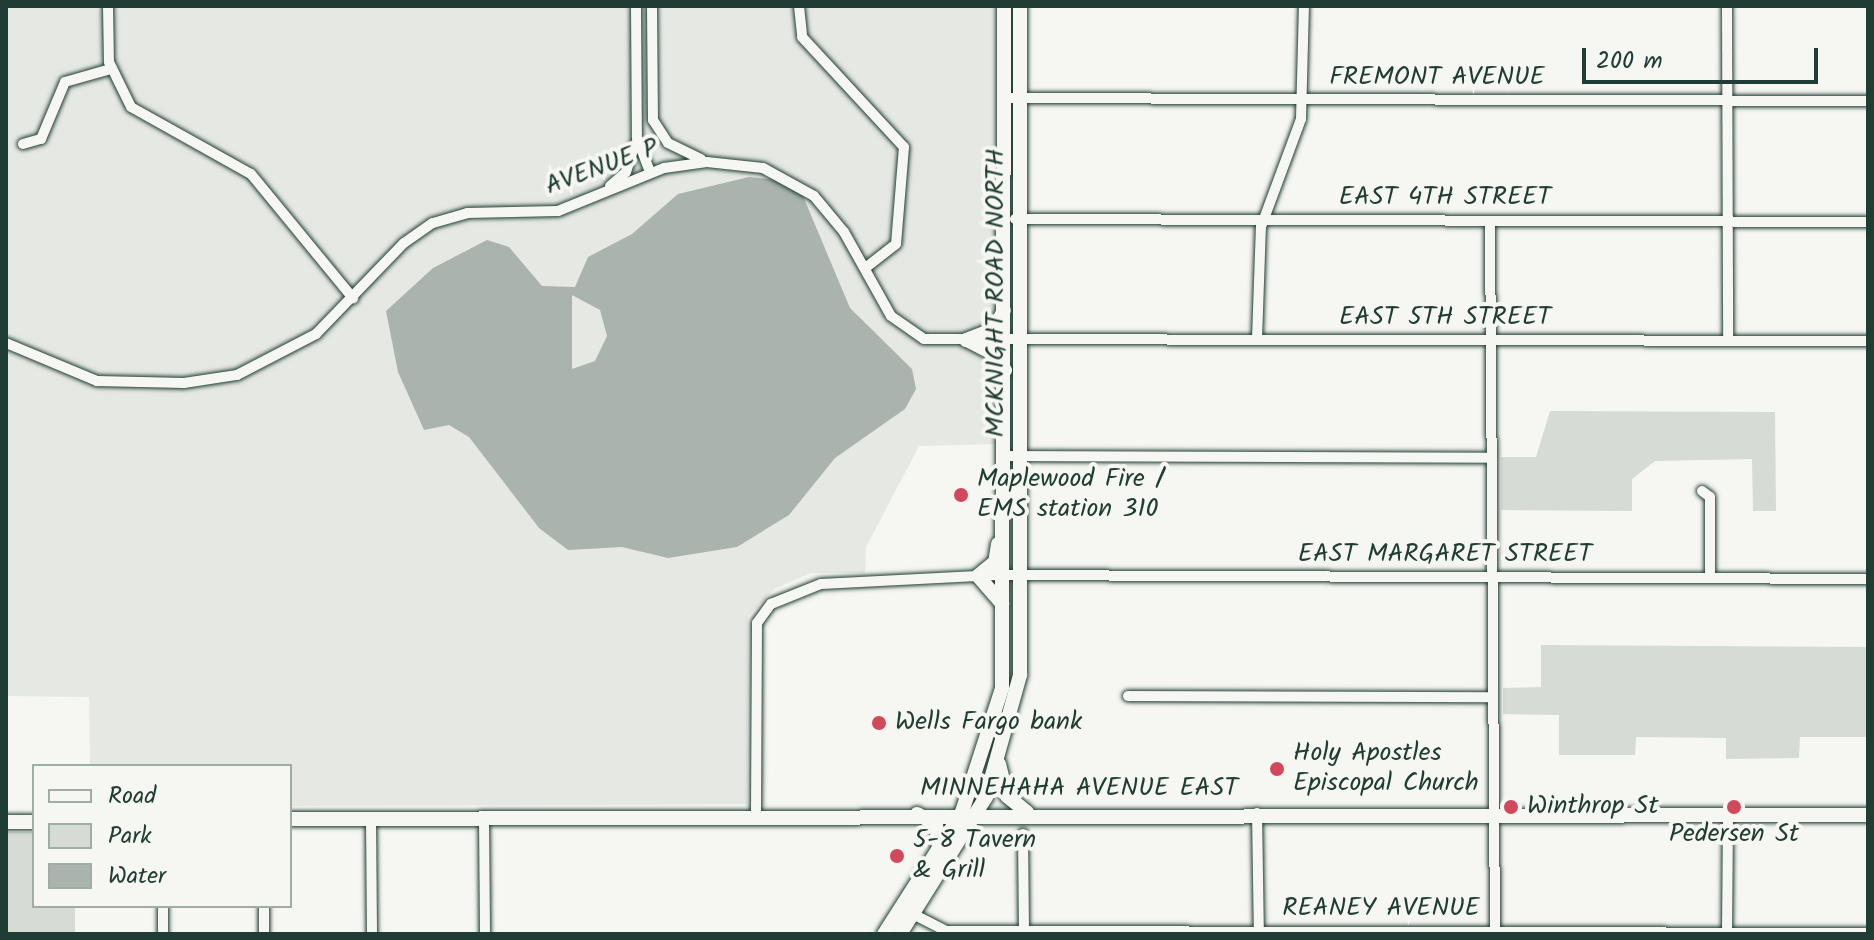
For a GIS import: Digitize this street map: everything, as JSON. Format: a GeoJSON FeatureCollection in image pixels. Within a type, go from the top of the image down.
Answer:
{"type":"FeatureCollection","features":[{"type":"Feature","properties":{"kind":"main road","name":"MCKNIGHT ROAD NORTH"},"geometry":{"type":"LineString","coordinates":[[907,911],[978,812],[999,764],[1020,675],[1022,576],[1005,339],[1004,6]]}},
{"type":"Feature","properties":{"kind":"main road","name":"MCKNIGHT ROAD NORTH"},"geometry":{"type":"LineString","coordinates":[[907,911],[939,848],[962,812],[997,715],[1006,616],[1005,512],[1014,456],[1021,339],[1020,6]]}},
{"type":"Feature","properties":{"kind":"main road"},"geometry":{"type":"LineString","coordinates":[[966,340],[994,329],[1005,302]]}},
{"type":"Feature","properties":{"kind":"main road"},"geometry":{"type":"LineString","coordinates":[[966,340],[993,353],[1006,371]]}},
{"type":"Feature","properties":{"kind":"main road"},"geometry":{"type":"LineString","coordinates":[[1005,512],[995,562],[978,576],[997,590],[1006,616]]}},
{"type":"Feature","properties":{"kind":"main road"},"geometry":{"type":"LineString","coordinates":[[999,764],[1007,796],[1028,812]]}},
{"type":"Feature","properties":{"kind":"main road"},"geometry":{"type":"LineString","coordinates":[[909,812],[936,824],[939,848]]}},
{"type":"Feature","properties":{"kind":"main road","name":"MINNEHAHA AVENUE EAST"},"geometry":{"type":"LineString","coordinates":[[292,819],[909,812],[1868,815]]}},
{"type":"Feature","properties":{"kind":"main road"},"geometry":{"type":"LineString","coordinates":[[6,822],[32,822]]}},
{"type":"Feature","properties":{"kind":"main road"},"geometry":{"type":"LineString","coordinates":[[884,934],[907,911]]}},
{"type":"Feature","properties":{"kind":"main road"},"geometry":{"type":"LineString","coordinates":[[900,934],[907,911]]}},
{"type":"Feature","properties":{"kind":"street"},"geometry":{"type":"LineString","coordinates":[[108,6],[111,69],[146,120],[251,174],[353,298]]}},
{"type":"Feature","properties":{"kind":"street"},"geometry":{"type":"LineString","coordinates":[[591,200],[626,172],[637,138],[636,6]]}},
{"type":"Feature","properties":{"kind":"street"},"geometry":{"type":"LineString","coordinates":[[652,6],[653,120],[668,143],[707,162]]}},
{"type":"Feature","properties":{"kind":"street"},"geometry":{"type":"LineString","coordinates":[[799,6],[802,37],[904,147],[896,244],[865,268]]}},
{"type":"Feature","properties":{"kind":"street"},"geometry":{"type":"LineString","coordinates":[[1257,339],[1263,219],[1292,153],[1303,99],[1304,6]]}},
{"type":"Feature","properties":{"kind":"street"},"geometry":{"type":"LineString","coordinates":[[1727,6],[1728,341]]}},
{"type":"Feature","properties":{"kind":"street"},"geometry":{"type":"LineString","coordinates":[[23,144],[41,139],[65,82],[111,69]]}},
{"type":"Feature","properties":{"kind":"street","name":"FREMONT AVENUE"},"geometry":{"type":"LineString","coordinates":[[1005,98],[1868,101]]}},
{"type":"Feature","properties":{"kind":"street"},"geometry":{"type":"LineString","coordinates":[[637,138],[650,172]]}},
{"type":"Feature","properties":{"kind":"street","name":"AVENUE P"},"geometry":{"type":"LineString","coordinates":[[6,343],[97,381],[201,382],[287,354],[433,223],[467,213],[558,211],[591,200],[650,172],[707,162],[763,168],[802,187],[835,219],[891,316],[910,333],[966,340],[1021,339]]}},
{"type":"Feature","properties":{"kind":"street","name":"EAST 4TH STREET"},"geometry":{"type":"LineString","coordinates":[[1005,219],[1868,222]]}},
{"type":"Feature","properties":{"kind":"street"},"geometry":{"type":"LineString","coordinates":[[1490,221],[1495,933]]}},
{"type":"Feature","properties":{"kind":"street","name":"EAST 5TH STREET"},"geometry":{"type":"LineString","coordinates":[[1021,339],[1868,341]]}},
{"type":"Feature","properties":{"kind":"street"},"geometry":{"type":"LineString","coordinates":[[1014,456],[1492,458]]}},
{"type":"Feature","properties":{"kind":"street"},"geometry":{"type":"LineString","coordinates":[[1702,491],[1710,497],[1710,578]]}},
{"type":"Feature","properties":{"kind":"street","name":"EAST MARGARET STREET"},"geometry":{"type":"LineString","coordinates":[[748,814],[756,795],[762,611],[790,593],[844,579],[1022,576],[1868,579]]}},
{"type":"Feature","properties":{"kind":"street"},"geometry":{"type":"LineString","coordinates":[[1128,696],[1493,697]]}},
{"type":"Feature","properties":{"kind":"street"},"geometry":{"type":"LineString","coordinates":[[1257,813],[1259,932]]}},
{"type":"Feature","properties":{"kind":"street"},"geometry":{"type":"LineString","coordinates":[[1727,933],[1728,815]]}},
{"type":"Feature","properties":{"kind":"street"},"geometry":{"type":"LineString","coordinates":[[484,817],[485,934]]}},
{"type":"Feature","properties":{"kind":"street"},"geometry":{"type":"LineString","coordinates":[[371,818],[372,934]]}},
{"type":"Feature","properties":{"kind":"street"},"geometry":{"type":"LineString","coordinates":[[1023,834],[1024,932]]}},
{"type":"Feature","properties":{"kind":"street"},"geometry":{"type":"LineString","coordinates":[[163,908],[163,934]]}},
{"type":"Feature","properties":{"kind":"street"},"geometry":{"type":"LineString","coordinates":[[264,908],[264,934]]}},
{"type":"Feature","properties":{"kind":"street","name":"REANEY AVENUE"},"geometry":{"type":"LineString","coordinates":[[907,911],[939,930],[1024,932],[1868,933]]}},
{"type":"Feature","properties":{"kind":"shaded area"},"geometry":{"type":"Polygon","coordinates":[[[6,6],[999,6],[1000,444],[919,446],[866,547],[865,573],[811,573],[774,589],[748,616],[747,804],[292,806],[292,764],[90,764],[89,697],[6,696],[6,6]]]}},
{"type":"Feature","properties":{"kind":"green space"},"geometry":{"type":"Polygon","coordinates":[[[1550,411],[1775,412],[1776,511],[1753,511],[1752,459],[1655,461],[1632,479],[1632,511],[1501,510],[1501,457],[1536,457],[1550,411]]]}},
{"type":"Feature","properties":{"kind":"green space"},"geometry":{"type":"Polygon","coordinates":[[[1541,645],[1867,647],[1866,737],[1800,737],[1799,758],[1726,759],[1726,738],[1636,737],[1635,755],[1559,755],[1559,715],[1503,714],[1503,688],[1541,687],[1541,645]]]}},
{"type":"Feature","properties":{"kind":"green space"},"geometry":{"type":"Polygon","coordinates":[[[6,832],[32,832],[32,908],[75,908],[75,934],[6,934],[6,832]]]}},
{"type":"Feature","properties":{"kind":"water"},"geometry":{"type":"Polygon","coordinates":[[[749,177],[788,181],[803,196],[850,308],[912,369],[916,389],[905,409],[835,458],[789,515],[737,547],[668,558],[622,547],[568,550],[539,528],[469,437],[449,425],[424,430],[398,372],[386,311],[433,268],[487,240],[509,247],[542,286],[575,287],[588,257],[632,234],[678,194],[749,177]],[[572,295],[572,369],[595,361],[607,336],[600,310],[572,295]]]}},
{"type":"Feature","properties":{"kind":"place","name":"Maplewood Fire / EMS station 310"},"geometry":{"type":"Point","coordinates":[961,495]}},
{"type":"Feature","properties":{"kind":"place","name":"Wells Fargo bank"},"geometry":{"type":"Point","coordinates":[879,723]}},
{"type":"Feature","properties":{"kind":"place","name":"Holy Apostles Episcopal Church"},"geometry":{"type":"Point","coordinates":[1277,769]}},
{"type":"Feature","properties":{"kind":"place","name":"Winthrop St"},"geometry":{"type":"Point","coordinates":[1511,807]}},
{"type":"Feature","properties":{"kind":"place","name":"Pedersen St"},"geometry":{"type":"Point","coordinates":[1734,807]}},
{"type":"Feature","properties":{"kind":"place","name":"5-8 Tavern & Grill"},"geometry":{"type":"Point","coordinates":[897,856]}}]}
